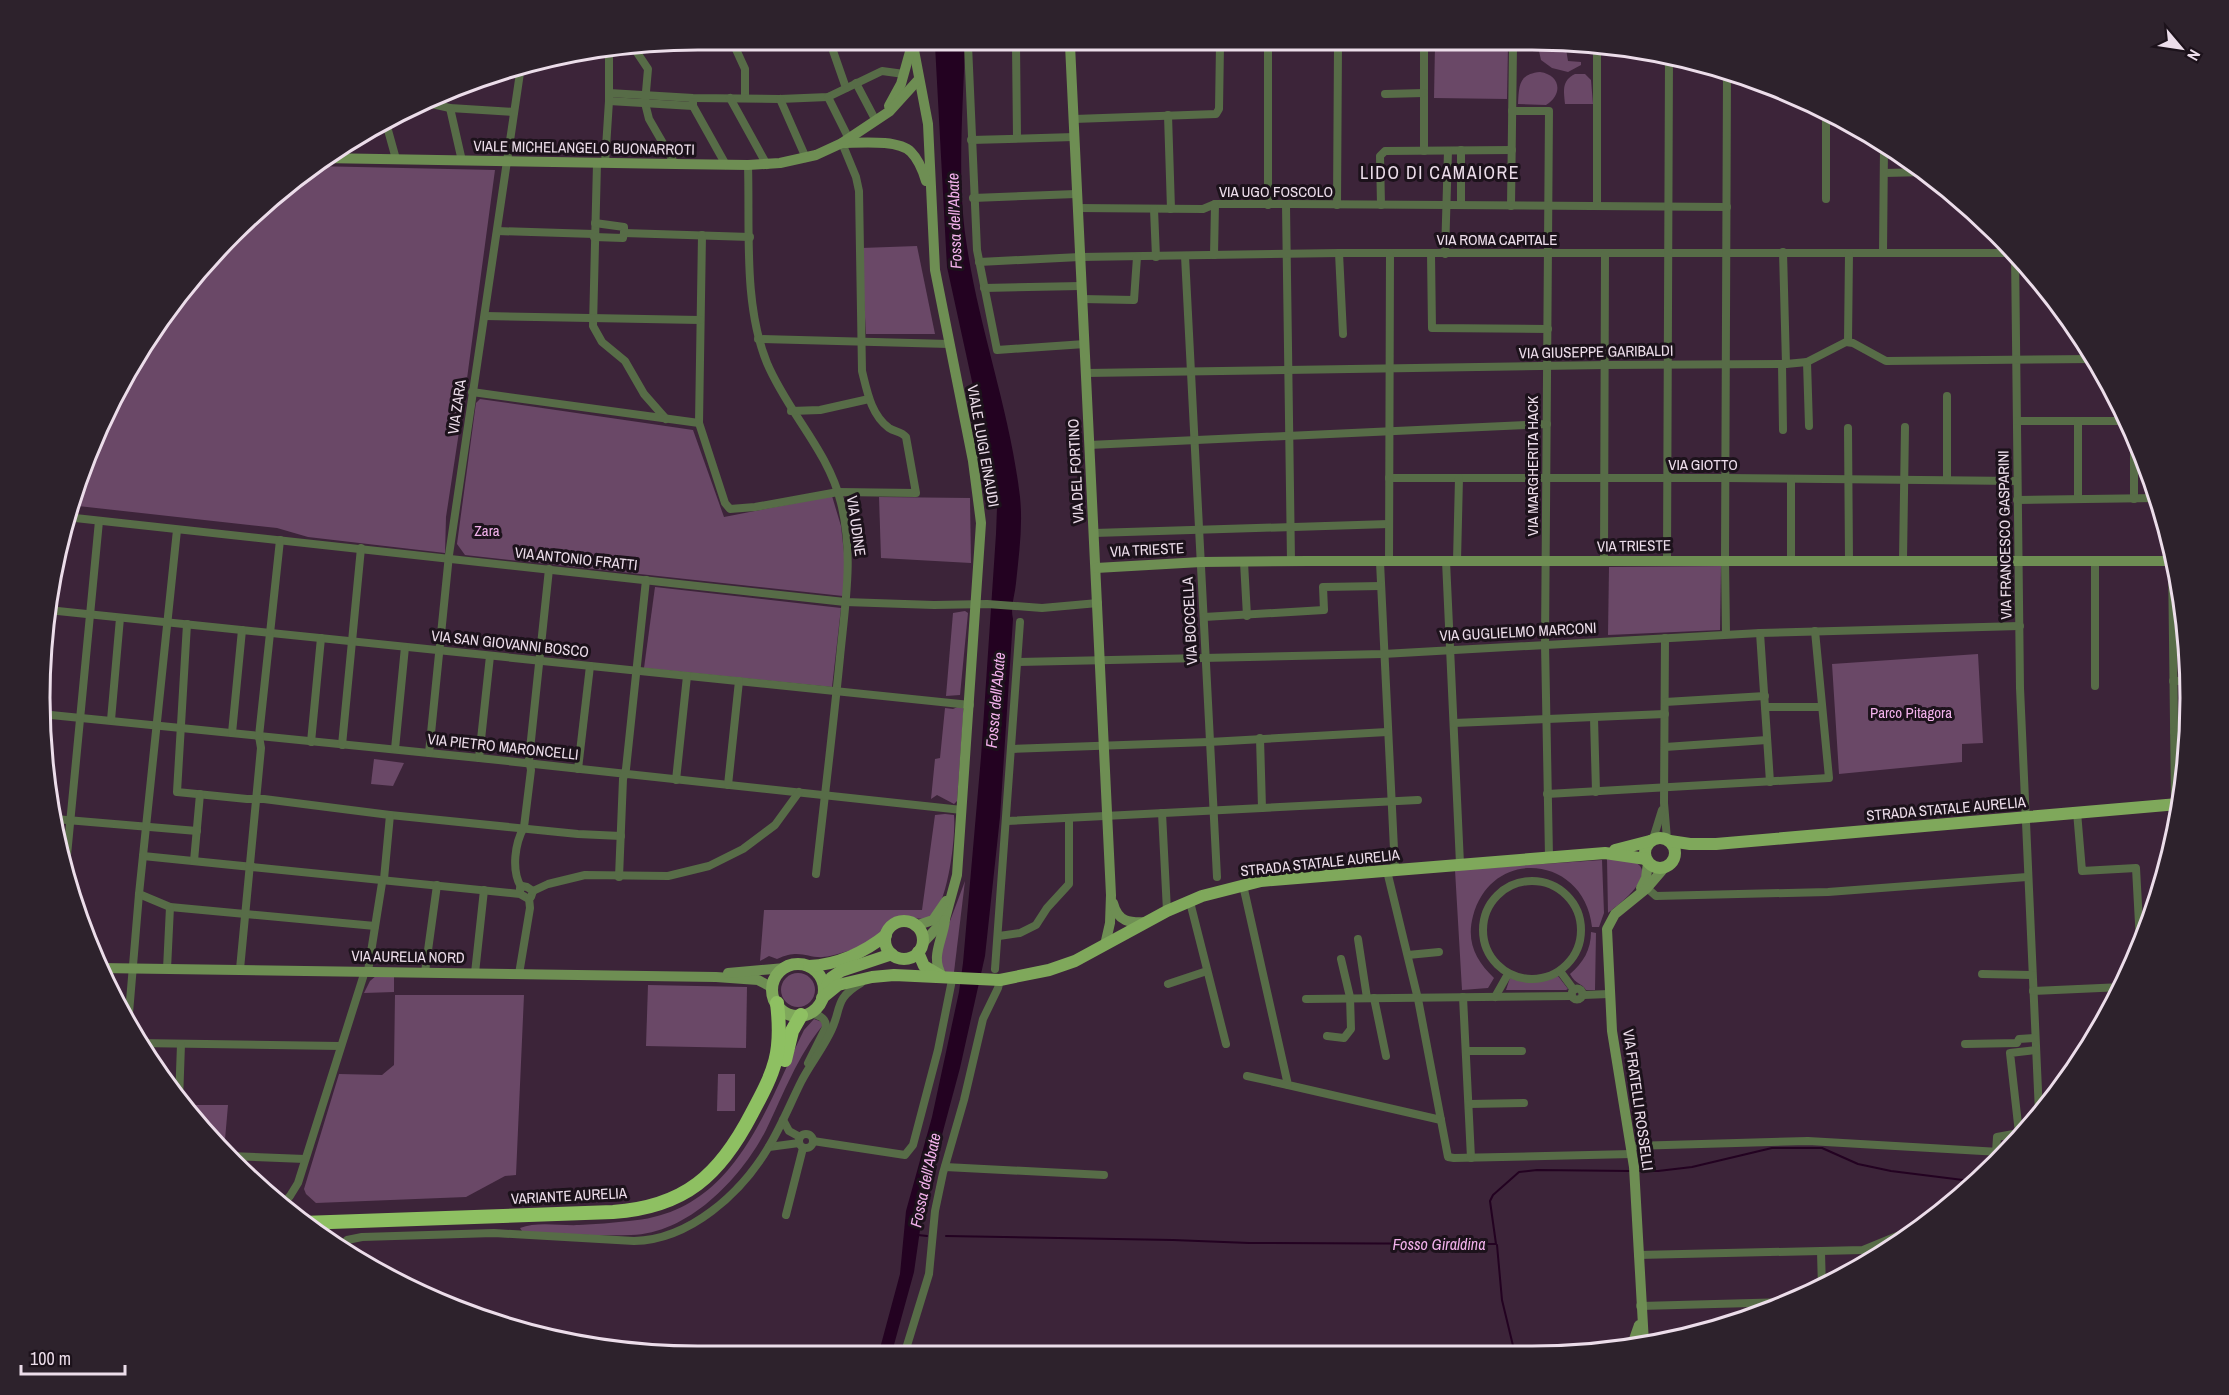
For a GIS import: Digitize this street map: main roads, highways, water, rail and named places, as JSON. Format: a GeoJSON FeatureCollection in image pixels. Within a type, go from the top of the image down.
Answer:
{"type":"FeatureCollection","features":[{"type":"Feature","properties":{"kind":"highway","name":"VARIANTE AURELIA"},"geometry":{"type":"LineString","coordinates":[[318,1222],[599,1213],[636,1209],[666,1201],[686,1192],[706,1178],[723,1161],[738,1140],[763,1093],[777,1059],[779,1036],[777,1004]]}},
{"type":"Feature","properties":{"kind":"highway","name":"VARIANTE AURELIA"},"geometry":{"type":"LineString","coordinates":[[326,1229],[614,1219],[644,1216],[673,1206],[712,1182],[744,1145],[778,1078],[792,1031],[805,1014]]}},
{"type":"Feature","properties":{"kind":"main road","name":"STRADA STATALE AURELIA"},"geometry":{"type":"LineString","coordinates":[[1668,840],[1690,844],[1716,844],[2170,805]]}},
{"type":"Feature","properties":{"kind":"main road","name":"STRADA STATALE AURELIA"},"geometry":{"type":"LineString","coordinates":[[871,977],[894,975],[950,979],[1018,977],[1063,966],[1167,911],[1243,885],[1290,878],[1605,853],[1652,840]]}},
{"type":"Feature","properties":{"kind":"main road"},"geometry":{"type":"LineString","coordinates":[[1652,840],[1668,840],[1675,849],[1670,863],[1656,868],[1647,861],[1645,849],[1652,840]]}},
{"type":"Feature","properties":{"kind":"main road","name":"STRADA STATALE AURELIA"},"geometry":{"type":"LineString","coordinates":[[1670,863],[1690,850],[1716,844]]}},
{"type":"Feature","properties":{"kind":"main road","name":"STRADA STATALE AURELIA"},"geometry":{"type":"LineString","coordinates":[[1605,853],[1647,861]]}},
{"type":"Feature","properties":{"kind":"main road"},"geometry":{"type":"LineString","coordinates":[[823,994],[838,985],[871,977],[916,952],[921,934],[915,926],[908,922],[897,923],[886,935],[858,953],[828,964],[809,966],[797,964],[785,968],[776,978],[773,988],[777,1004],[787,1013],[805,1014],[819,1005],[823,994],[831,978],[841,971],[892,954]]}},
{"type":"Feature","properties":{"kind":"main road"},"geometry":{"type":"LineString","coordinates":[[886,935],[886,944],[892,954],[898,958],[916,952]]}},
{"type":"Feature","properties":{"kind":"main road"},"geometry":{"type":"LineString","coordinates":[[916,952],[926,967],[950,979]]}},
{"type":"Feature","properties":{"kind":"main road"},"geometry":{"type":"LineString","coordinates":[[809,966],[820,976],[823,994]]}},
{"type":"Feature","properties":{"kind":"water","name":"Fossa dell'Abate"},"geometry":{"type":"Polygon","coordinates":[[[935,50],[965,50],[961,142],[963,217],[971,272],[1009,432],[1020,497],[1021,529],[1012,606],[1000,817],[985,956],[960,1068],[924,1202],[914,1272],[894,1346],[881,1346],[900,1274],[906,1211],[932,1117],[959,992],[981,757],[996,534],[997,508],[992,473],[947,267],[935,50]]]}},
{"type":"Feature","properties":{"kind":"waterway","name":"Fosso Giraldina"},"geometry":{"type":"LineString","coordinates":[[1636,1171],[1692,1167],[1772,1148],[1822,1148],[1858,1164],[1891,1171],[1964,1180]]}},
{"type":"Feature","properties":{"kind":"waterway","name":"Fosso Giraldina"},"geometry":{"type":"LineString","coordinates":[[946,1236],[1249,1243],[1496,1244],[1490,1201],[1493,1195],[1519,1172],[1537,1170],[1631,1171]]}},
{"type":"Feature","properties":{"kind":"waterway","name":"Fosso Giraldina"},"geometry":{"type":"LineString","coordinates":[[918,1235],[927,1236]]}},
{"type":"Feature","properties":{"kind":"waterway"},"geometry":{"type":"LineString","coordinates":[[1497,1245],[1502,1300],[1513,1346]]}},
{"type":"Feature","properties":{"kind":"district","name":"LIDO DI CAMAIORE"},"geometry":{"type":"Point","coordinates":[1440,173]}},
{"type":"Feature","properties":{"kind":"park label","name":"Zara"},"geometry":{"type":"Point","coordinates":[487,531]}},
{"type":"Feature","properties":{"kind":"park label","name":"Parco Pitagora"},"geometry":{"type":"Point","coordinates":[1911,713]}}]}
